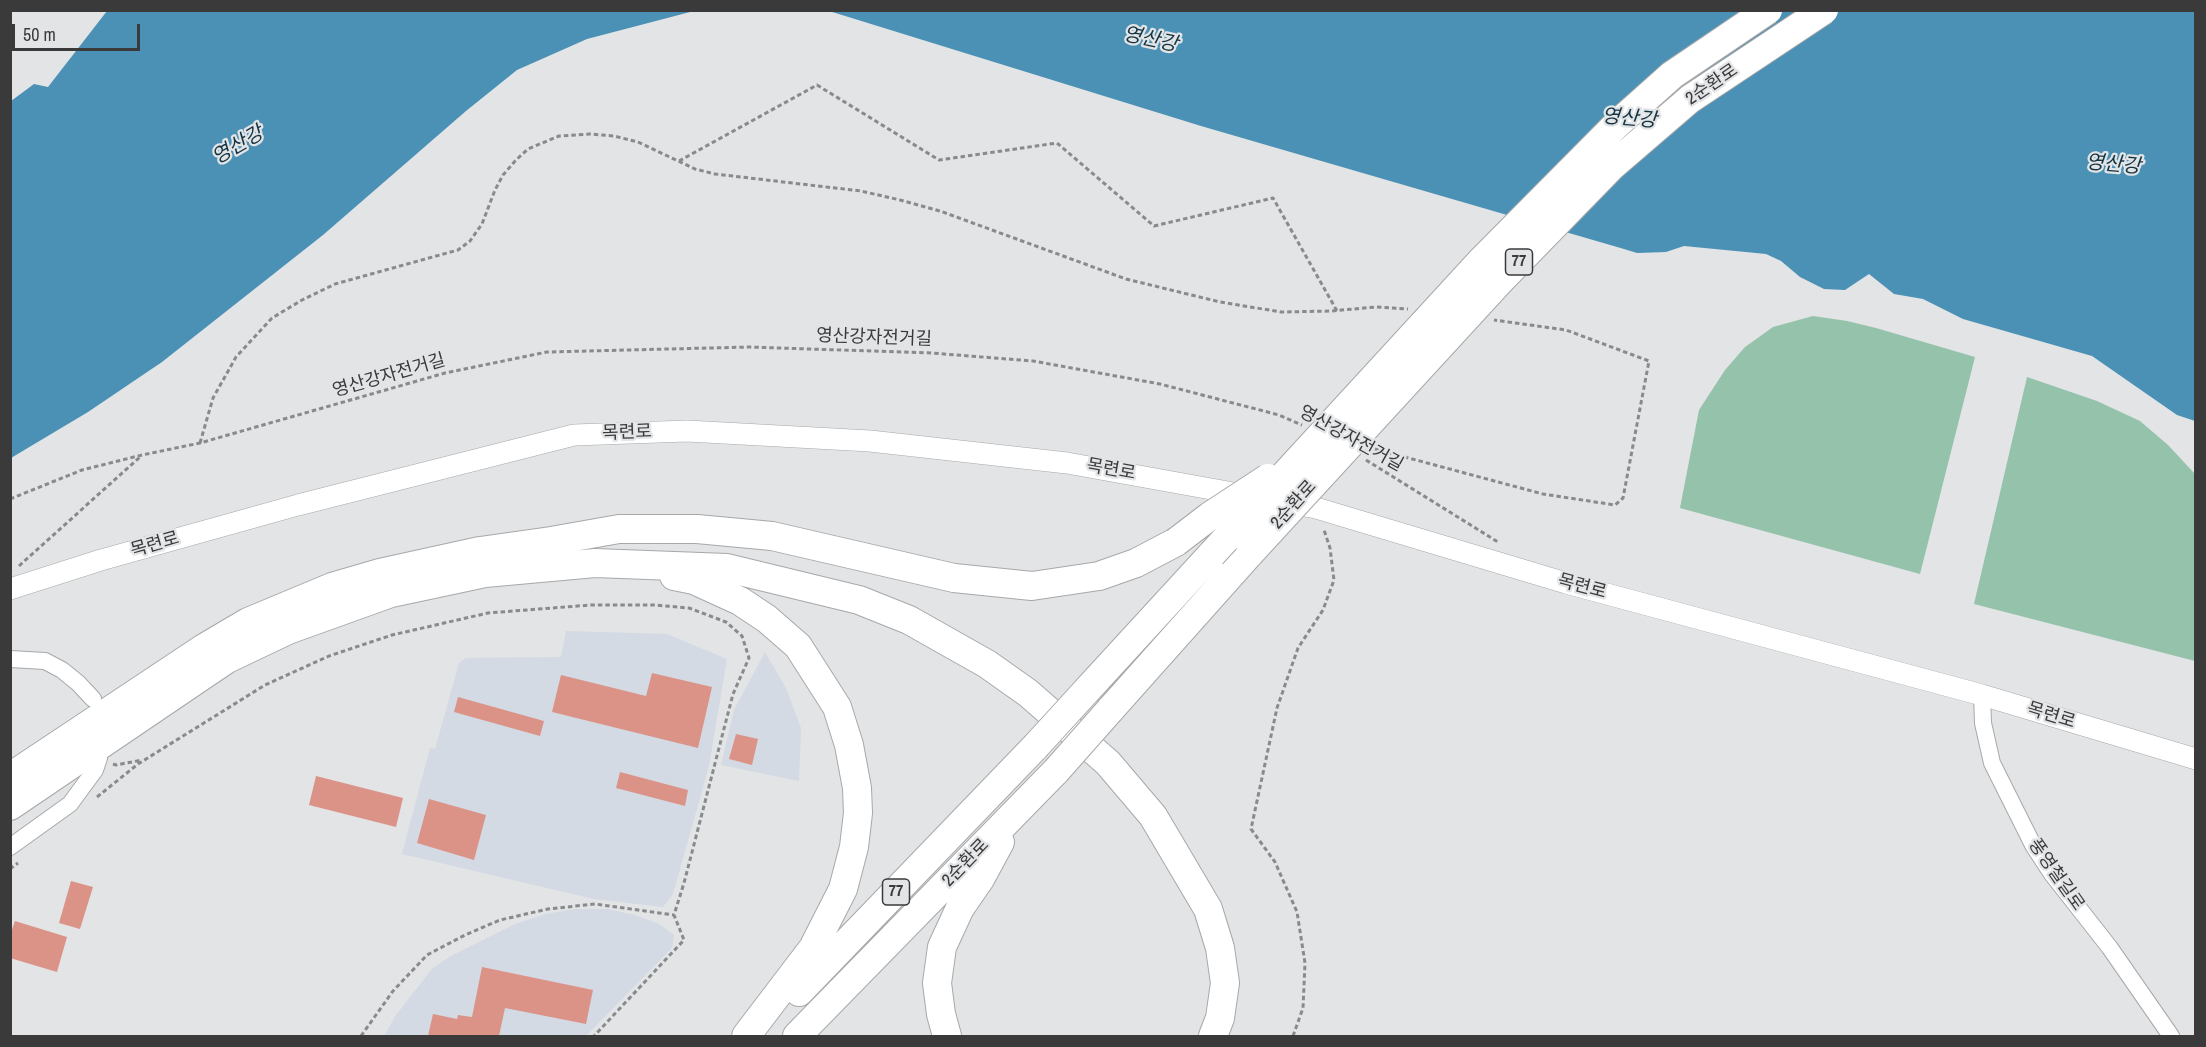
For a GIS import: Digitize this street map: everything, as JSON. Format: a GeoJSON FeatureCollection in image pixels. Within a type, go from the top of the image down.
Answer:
{"type":"FeatureCollection","features":[{"type":"Feature","properties":{"kind":"highway","name":"2순환로"},"geometry":{"type":"LineString","coordinates":[[756,1036],[1088,690],[1212,554],[1305,440],[1483,259],[1616,125],[1672,75],[1768,10]]}},
{"type":"Feature","properties":{"kind":"highway","name":"2순환로"},"geometry":{"type":"LineString","coordinates":[[798,1036],[1056,771],[1250,553],[1544,235],[1611,167],[1690,99],[1824,10]]}},
{"type":"Feature","properties":{"kind":"highway"},"geometry":{"type":"LineString","coordinates":[[10,777],[204,648],[248,622],[332,587],[380,573],[480,551],[619,529],[697,529],[762,535],[954,578],[1032,586],[1099,576],[1136,564],[1176,542],[1305,440]]}},
{"type":"Feature","properties":{"kind":"highway"},"geometry":{"type":"LineString","coordinates":[[551,541],[685,548],[776,563],[840,579],[918,609],[974,638],[1009,661],[1109,746],[1171,818],[1197,860],[1221,902],[1235,940],[1244,988],[1231,1036]]}},
{"type":"Feature","properties":{"kind":"highway"},"geometry":{"type":"LineString","coordinates":[[10,806],[227,659],[288,630],[391,593],[485,573],[595,563],[727,568],[859,600],[909,620],[987,664],[1028,693],[1108,764],[1153,816],[1208,909],[1220,948],[1225,983],[1220,1018],[1212,1036]]}},
{"type":"Feature","properties":{"kind":"highway"},"geometry":{"type":"LineString","coordinates":[[595,563],[694,580],[740,601],[767,619],[798,646],[837,707],[849,745],[858,796],[854,847],[843,889],[813,948],[746,1036]]}},
{"type":"Feature","properties":{"kind":"highway"},"geometry":{"type":"LineString","coordinates":[[947,1036],[940,1014],[938,983],[942,947],[960,908],[980,879],[1015,814]]}},
{"type":"Feature","properties":{"kind":"street","name":"목련로"},"geometry":{"type":"LineString","coordinates":[[10,589],[101,560],[298,505],[574,435],[687,431],[870,441],[1067,462],[1316,508],[1566,584],[1982,695],[2196,759]]}},
{"type":"Feature","properties":{"kind":"street"},"geometry":{"type":"LineString","coordinates":[[10,659],[45,661],[62,670],[93,699]]}},
{"type":"Feature","properties":{"kind":"street","name":"풍영철길로"},"geometry":{"type":"LineString","coordinates":[[1982,695],[1983,723],[1992,763],[2033,845],[2052,874],[2110,948],[2171,1036]]}},
{"type":"Feature","properties":{"kind":"street"},"geometry":{"type":"LineString","coordinates":[[16,853],[70,804],[95,770],[99,758]]}},
{"type":"Feature","properties":{"kind":"path"},"geometry":{"type":"LineString","coordinates":[[679,161],[817,86],[939,160],[1057,143],[1154,225],[1273,198],[1337,311]]}},
{"type":"Feature","properties":{"kind":"path"},"geometry":{"type":"LineString","coordinates":[[200,443],[213,398],[236,357],[272,318],[335,284],[458,250],[470,241],[482,224],[495,190],[503,175],[516,160],[528,149],[560,136],[590,134],[614,136],[638,142],[695,169],[715,174],[861,191],[910,203],[940,211],[1126,279],[1220,302],[1281,312],[1337,311],[1376,307],[1415,309]]}},
{"type":"Feature","properties":{"kind":"path"},"geometry":{"type":"LineString","coordinates":[[1370,447],[1543,494],[1615,505],[1623,498],[1649,362],[1566,330],[1484,318]]}},
{"type":"Feature","properties":{"kind":"path","name":"영산강자전거길"},"geometry":{"type":"LineString","coordinates":[[10,499],[82,470],[142,454],[200,443],[445,374],[547,352],[750,347],[931,353],[1033,361],[1160,384],[1279,415],[1305,440]]}},
{"type":"Feature","properties":{"kind":"path"},"geometry":{"type":"LineString","coordinates":[[19,566],[142,454]]}},
{"type":"Feature","properties":{"kind":"path","name":"영산강자전거길"},"geometry":{"type":"LineString","coordinates":[[1365,460],[1506,546]]}},
{"type":"Feature","properties":{"kind":"path"},"geometry":{"type":"LineString","coordinates":[[1293,1036],[1303,1008],[1305,963],[1297,912],[1275,862],[1251,829],[1277,708],[1298,648],[1323,609],[1334,580],[1330,548],[1316,508]]}},
{"type":"Feature","properties":{"kind":"path"},"geometry":{"type":"LineString","coordinates":[[93,800],[144,760],[265,685],[329,656],[392,635],[488,613],[591,605],[654,605],[689,609],[726,622],[742,636],[749,658],[733,694],[674,915],[684,940],[594,1036]]}},
{"type":"Feature","properties":{"kind":"path"},"geometry":{"type":"LineString","coordinates":[[99,758],[116,765],[144,760]]}},
{"type":"Feature","properties":{"kind":"path"},"geometry":{"type":"LineString","coordinates":[[10,869],[16,853]]}},
{"type":"Feature","properties":{"kind":"path"},"geometry":{"type":"LineString","coordinates":[[361,1036],[393,991],[428,955],[465,935],[500,920],[548,909],[595,904],[674,915]]}},
{"type":"Feature","properties":{"kind":"shaded area"},"geometry":{"type":"Polygon","coordinates":[[[566,631],[667,634],[727,659],[709,766],[673,894],[663,907],[594,899],[402,854],[430,748],[435,749],[459,663],[466,658],[561,657],[566,631]]]}},
{"type":"Feature","properties":{"kind":"shaded area"},"geometry":{"type":"Polygon","coordinates":[[[765,652],[786,688],[801,728],[799,781],[721,765],[734,710],[765,652]]]}},
{"type":"Feature","properties":{"kind":"shaded area"},"geometry":{"type":"Polygon","coordinates":[[[575,909],[607,909],[635,915],[659,924],[674,935],[672,948],[586,1036],[384,1036],[396,1015],[432,969],[449,957],[515,924],[546,914],[575,909]]]}},
{"type":"Feature","properties":{"kind":"green space"},"geometry":{"type":"Polygon","coordinates":[[[1813,316],[1876,328],[1975,357],[1920,574],[1680,508],[1699,410],[1725,370],[1745,347],[1773,327],[1813,316]]]}},
{"type":"Feature","properties":{"kind":"green space"},"geometry":{"type":"Polygon","coordinates":[[[2027,377],[2097,401],[2140,421],[2168,445],[2195,474],[2195,661],[1974,604],[2027,377]]]}},
{"type":"Feature","properties":{"kind":"water","name":"영산강"},"geometry":{"type":"Polygon","coordinates":[[[107,11],[694,11],[587,39],[517,70],[466,111],[323,235],[162,362],[88,412],[11,458],[11,101],[34,84],[48,87],[107,11]]]}},
{"type":"Feature","properties":{"kind":"water","name":"영산강"},"geometry":{"type":"Polygon","coordinates":[[[829,11],[2195,11],[2195,421],[2177,415],[2092,356],[1963,319],[1923,299],[1894,294],[1869,274],[1845,290],[1824,289],[1800,277],[1781,261],[1766,254],[1684,246],[1666,252],[1637,253],[1201,126],[829,11]]]}},
{"type":"Feature","properties":{"kind":"building"},"geometry":{"type":"Polygon","coordinates":[[[652,673],[712,687],[698,748],[552,712],[561,675],[646,696],[652,673]]]}},
{"type":"Feature","properties":{"kind":"building"},"geometry":{"type":"Polygon","coordinates":[[[458,697],[544,721],[540,736],[454,712],[458,697]]]}},
{"type":"Feature","properties":{"kind":"building"},"geometry":{"type":"Polygon","coordinates":[[[736,734],[758,739],[752,765],[729,759],[736,734]]]}},
{"type":"Feature","properties":{"kind":"building"},"geometry":{"type":"Polygon","coordinates":[[[620,772],[688,790],[685,806],[616,788],[620,772]]]}},
{"type":"Feature","properties":{"kind":"building"},"geometry":{"type":"Polygon","coordinates":[[[316,776],[403,798],[396,827],[309,805],[316,776]]]}},
{"type":"Feature","properties":{"kind":"building"},"geometry":{"type":"Polygon","coordinates":[[[429,799],[486,815],[474,860],[417,843],[429,799]]]}},
{"type":"Feature","properties":{"kind":"building"},"geometry":{"type":"Polygon","coordinates":[[[71,881],[93,887],[80,929],[59,923],[71,881]]]}},
{"type":"Feature","properties":{"kind":"building"},"geometry":{"type":"Polygon","coordinates":[[[15,921],[67,937],[57,972],[10,958],[10,935],[15,921]]]}},
{"type":"Feature","properties":{"kind":"building"},"geometry":{"type":"Polygon","coordinates":[[[482,967],[593,990],[586,1024],[505,1008],[499,1036],[428,1036],[433,1014],[457,1019],[458,1015],[472,1017],[482,967]]]}}]}
